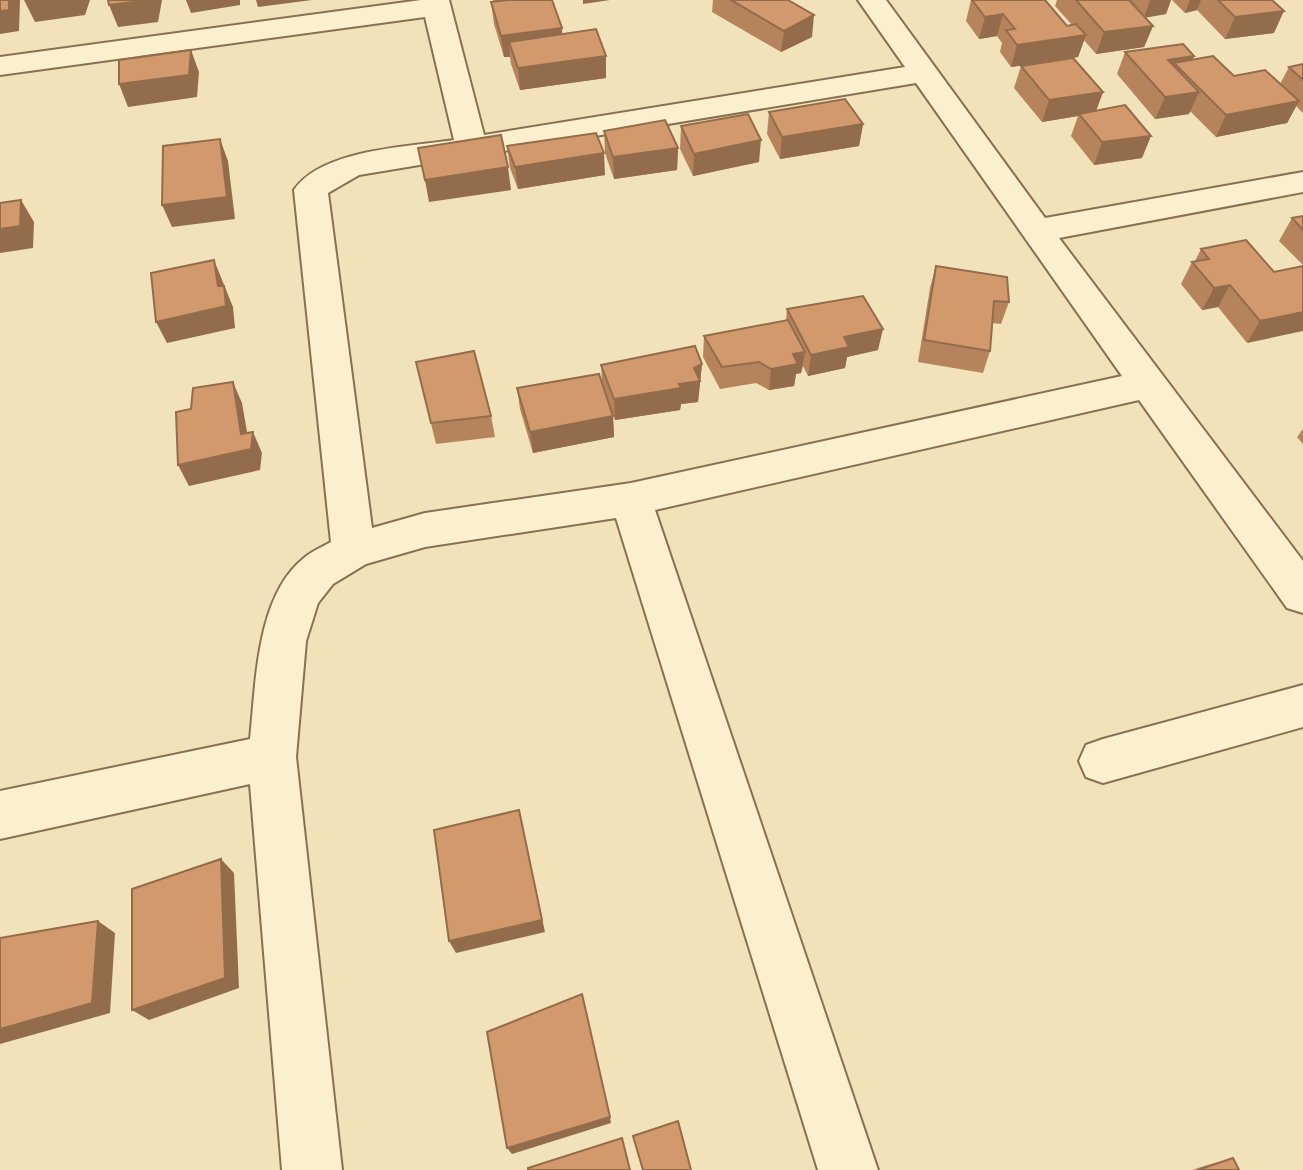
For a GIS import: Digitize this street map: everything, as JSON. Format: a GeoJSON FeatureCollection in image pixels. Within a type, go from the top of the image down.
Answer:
{"type":"FeatureCollection","features":[{"type":"Feature","properties":{"kind":"street"},"geometry":{"type":"LineString","coordinates":[[872,0],[1036,231],[1303,595]]}},
{"type":"Feature","properties":{"kind":"street"},"geometry":{"type":"LineString","coordinates":[[0,66],[436,3],[471,145]]}},
{"type":"Feature","properties":{"kind":"street"},"geometry":{"type":"LineString","coordinates":[[353,550],[311,190],[351,166],[925,73]]}},
{"type":"Feature","properties":{"kind":"street"},"geometry":{"type":"LineString","coordinates":[[1036,231],[1303,182]]}},
{"type":"Feature","properties":{"kind":"street"},"geometry":{"type":"LineString","coordinates":[[312,1170],[272,757],[283,641],[299,595],[318,571],[353,550],[425,530],[631,499],[1147,384]]}},
{"type":"Feature","properties":{"kind":"street"},"geometry":{"type":"LineString","coordinates":[[631,499],[848,1170]]}},
{"type":"Feature","properties":{"kind":"street"},"geometry":{"type":"LineString","coordinates":[[1103,761],[1303,706]]}},
{"type":"Feature","properties":{"kind":"street"},"geometry":{"type":"LineString","coordinates":[[0,815],[272,757]]}},
{"type":"Feature","properties":{"kind":"building"},"geometry":{"type":"Polygon","coordinates":[[[0,0],[9,0],[9,10],[0,11],[0,0]]]}},
{"type":"Feature","properties":{"kind":"building"},"geometry":{"type":"Polygon","coordinates":[[[108,0],[149,0],[109,5],[108,0]]]}},
{"type":"Feature","properties":{"kind":"building"},"geometry":{"type":"Polygon","coordinates":[[[552,0],[562,28],[501,36],[491,2],[552,0]]]}},
{"type":"Feature","properties":{"kind":"building"},"geometry":{"type":"Polygon","coordinates":[[[731,0],[788,0],[814,15],[784,31],[731,0]]]}},
{"type":"Feature","properties":{"kind":"building"},"geometry":{"type":"Polygon","coordinates":[[[972,0],[1045,0],[1067,26],[1076,24],[1086,35],[1017,45],[1006,30],[1015,29],[1003,14],[985,17],[972,0]]]}},
{"type":"Feature","properties":{"kind":"building"},"geometry":{"type":"Polygon","coordinates":[[[1076,0],[1129,0],[1153,26],[1104,32],[1076,0]]]}},
{"type":"Feature","properties":{"kind":"building"},"geometry":{"type":"Polygon","coordinates":[[[1218,0],[1272,0],[1284,11],[1235,17],[1218,0]]]}},
{"type":"Feature","properties":{"kind":"building"},"geometry":{"type":"Polygon","coordinates":[[[596,29],[606,56],[518,68],[509,42],[596,29]]]}},
{"type":"Feature","properties":{"kind":"building"},"geometry":{"type":"Polygon","coordinates":[[[1183,44],[1194,56],[1168,60],[1199,92],[1165,97],[1125,52],[1183,44]]]}},
{"type":"Feature","properties":{"kind":"building"},"geometry":{"type":"Polygon","coordinates":[[[191,50],[189,75],[119,84],[119,60],[191,50]]]}},
{"type":"Feature","properties":{"kind":"building"},"geometry":{"type":"Polygon","coordinates":[[[1213,56],[1234,76],[1265,70],[1299,101],[1226,115],[1174,63],[1213,56]]]}},
{"type":"Feature","properties":{"kind":"building"},"geometry":{"type":"Polygon","coordinates":[[[1073,58],[1103,92],[1049,100],[1021,66],[1073,58]]]}},
{"type":"Feature","properties":{"kind":"building"},"geometry":{"type":"Polygon","coordinates":[[[1303,64],[1303,80],[1289,67],[1303,64]]]}},
{"type":"Feature","properties":{"kind":"building"},"geometry":{"type":"Polygon","coordinates":[[[845,99],[863,124],[782,137],[769,112],[845,99]]]}},
{"type":"Feature","properties":{"kind":"building"},"geometry":{"type":"Polygon","coordinates":[[[1125,105],[1151,136],[1102,142],[1079,114],[1125,105]]]}},
{"type":"Feature","properties":{"kind":"building"},"geometry":{"type":"Polygon","coordinates":[[[748,114],[761,140],[694,154],[681,126],[748,114]]]}},
{"type":"Feature","properties":{"kind":"building"},"geometry":{"type":"Polygon","coordinates":[[[665,120],[678,148],[613,157],[604,131],[665,120]]]}},
{"type":"Feature","properties":{"kind":"building"},"geometry":{"type":"Polygon","coordinates":[[[596,133],[604,153],[515,167],[507,146],[596,133]]]}},
{"type":"Feature","properties":{"kind":"building"},"geometry":{"type":"Polygon","coordinates":[[[501,135],[508,167],[425,180],[418,148],[501,135]]]}},
{"type":"Feature","properties":{"kind":"building"},"geometry":{"type":"Polygon","coordinates":[[[220,139],[227,197],[162,205],[163,146],[220,139]]]}},
{"type":"Feature","properties":{"kind":"building"},"geometry":{"type":"Polygon","coordinates":[[[21,200],[20,226],[0,229],[0,203],[21,200]]]}},
{"type":"Feature","properties":{"kind":"building"},"geometry":{"type":"Polygon","coordinates":[[[1303,216],[1303,230],[1292,218],[1303,216]]]}},
{"type":"Feature","properties":{"kind":"building"},"geometry":{"type":"Polygon","coordinates":[[[1246,240],[1274,272],[1303,266],[1303,312],[1260,321],[1230,285],[1214,288],[1192,262],[1209,259],[1201,249],[1246,240]]]}},
{"type":"Feature","properties":{"kind":"building"},"geometry":{"type":"Polygon","coordinates":[[[214,260],[218,286],[224,286],[226,306],[156,322],[151,273],[214,260]]]}},
{"type":"Feature","properties":{"kind":"building"},"geometry":{"type":"Polygon","coordinates":[[[936,266],[1007,277],[1009,302],[994,301],[990,351],[924,340],[936,266]]]}},
{"type":"Feature","properties":{"kind":"building"},"geometry":{"type":"Polygon","coordinates":[[[863,296],[883,329],[844,337],[849,347],[811,355],[787,309],[863,296]]]}},
{"type":"Feature","properties":{"kind":"building"},"geometry":{"type":"Polygon","coordinates":[[[788,320],[805,352],[793,354],[798,364],[771,369],[759,362],[722,367],[704,336],[788,320]]]}},
{"type":"Feature","properties":{"kind":"building"},"geometry":{"type":"Polygon","coordinates":[[[695,346],[702,364],[694,368],[700,381],[679,384],[681,388],[614,399],[601,365],[695,346]]]}},
{"type":"Feature","properties":{"kind":"building"},"geometry":{"type":"Polygon","coordinates":[[[474,351],[491,416],[431,423],[416,362],[474,351]]]}},
{"type":"Feature","properties":{"kind":"building"},"geometry":{"type":"Polygon","coordinates":[[[599,374],[613,416],[530,432],[517,388],[599,374]]]}},
{"type":"Feature","properties":{"kind":"building"},"geometry":{"type":"Polygon","coordinates":[[[233,382],[241,434],[253,432],[251,449],[178,465],[176,412],[191,409],[193,388],[233,382]]]}},
{"type":"Feature","properties":{"kind":"building"},"geometry":{"type":"Polygon","coordinates":[[[519,810],[542,920],[449,941],[434,830],[519,810]]]}},
{"type":"Feature","properties":{"kind":"building"},"geometry":{"type":"Polygon","coordinates":[[[221,859],[225,978],[132,1010],[132,889],[221,859]]]}},
{"type":"Feature","properties":{"kind":"building"},"geometry":{"type":"Polygon","coordinates":[[[98,921],[92,1003],[0,1029],[0,938],[98,921]]]}},
{"type":"Feature","properties":{"kind":"building"},"geometry":{"type":"Polygon","coordinates":[[[582,994],[610,1117],[507,1148],[487,1032],[582,994]]]}},
{"type":"Feature","properties":{"kind":"building"},"geometry":{"type":"Polygon","coordinates":[[[678,1121],[691,1170],[643,1170],[633,1136],[678,1121]]]}},
{"type":"Feature","properties":{"kind":"building"},"geometry":{"type":"Polygon","coordinates":[[[622,1138],[630,1170],[528,1170],[528,1168],[622,1138]]]}},
{"type":"Feature","properties":{"kind":"building"},"geometry":{"type":"Polygon","coordinates":[[[1233,1158],[1239,1170],[1198,1170],[1233,1158]]]}}]}
